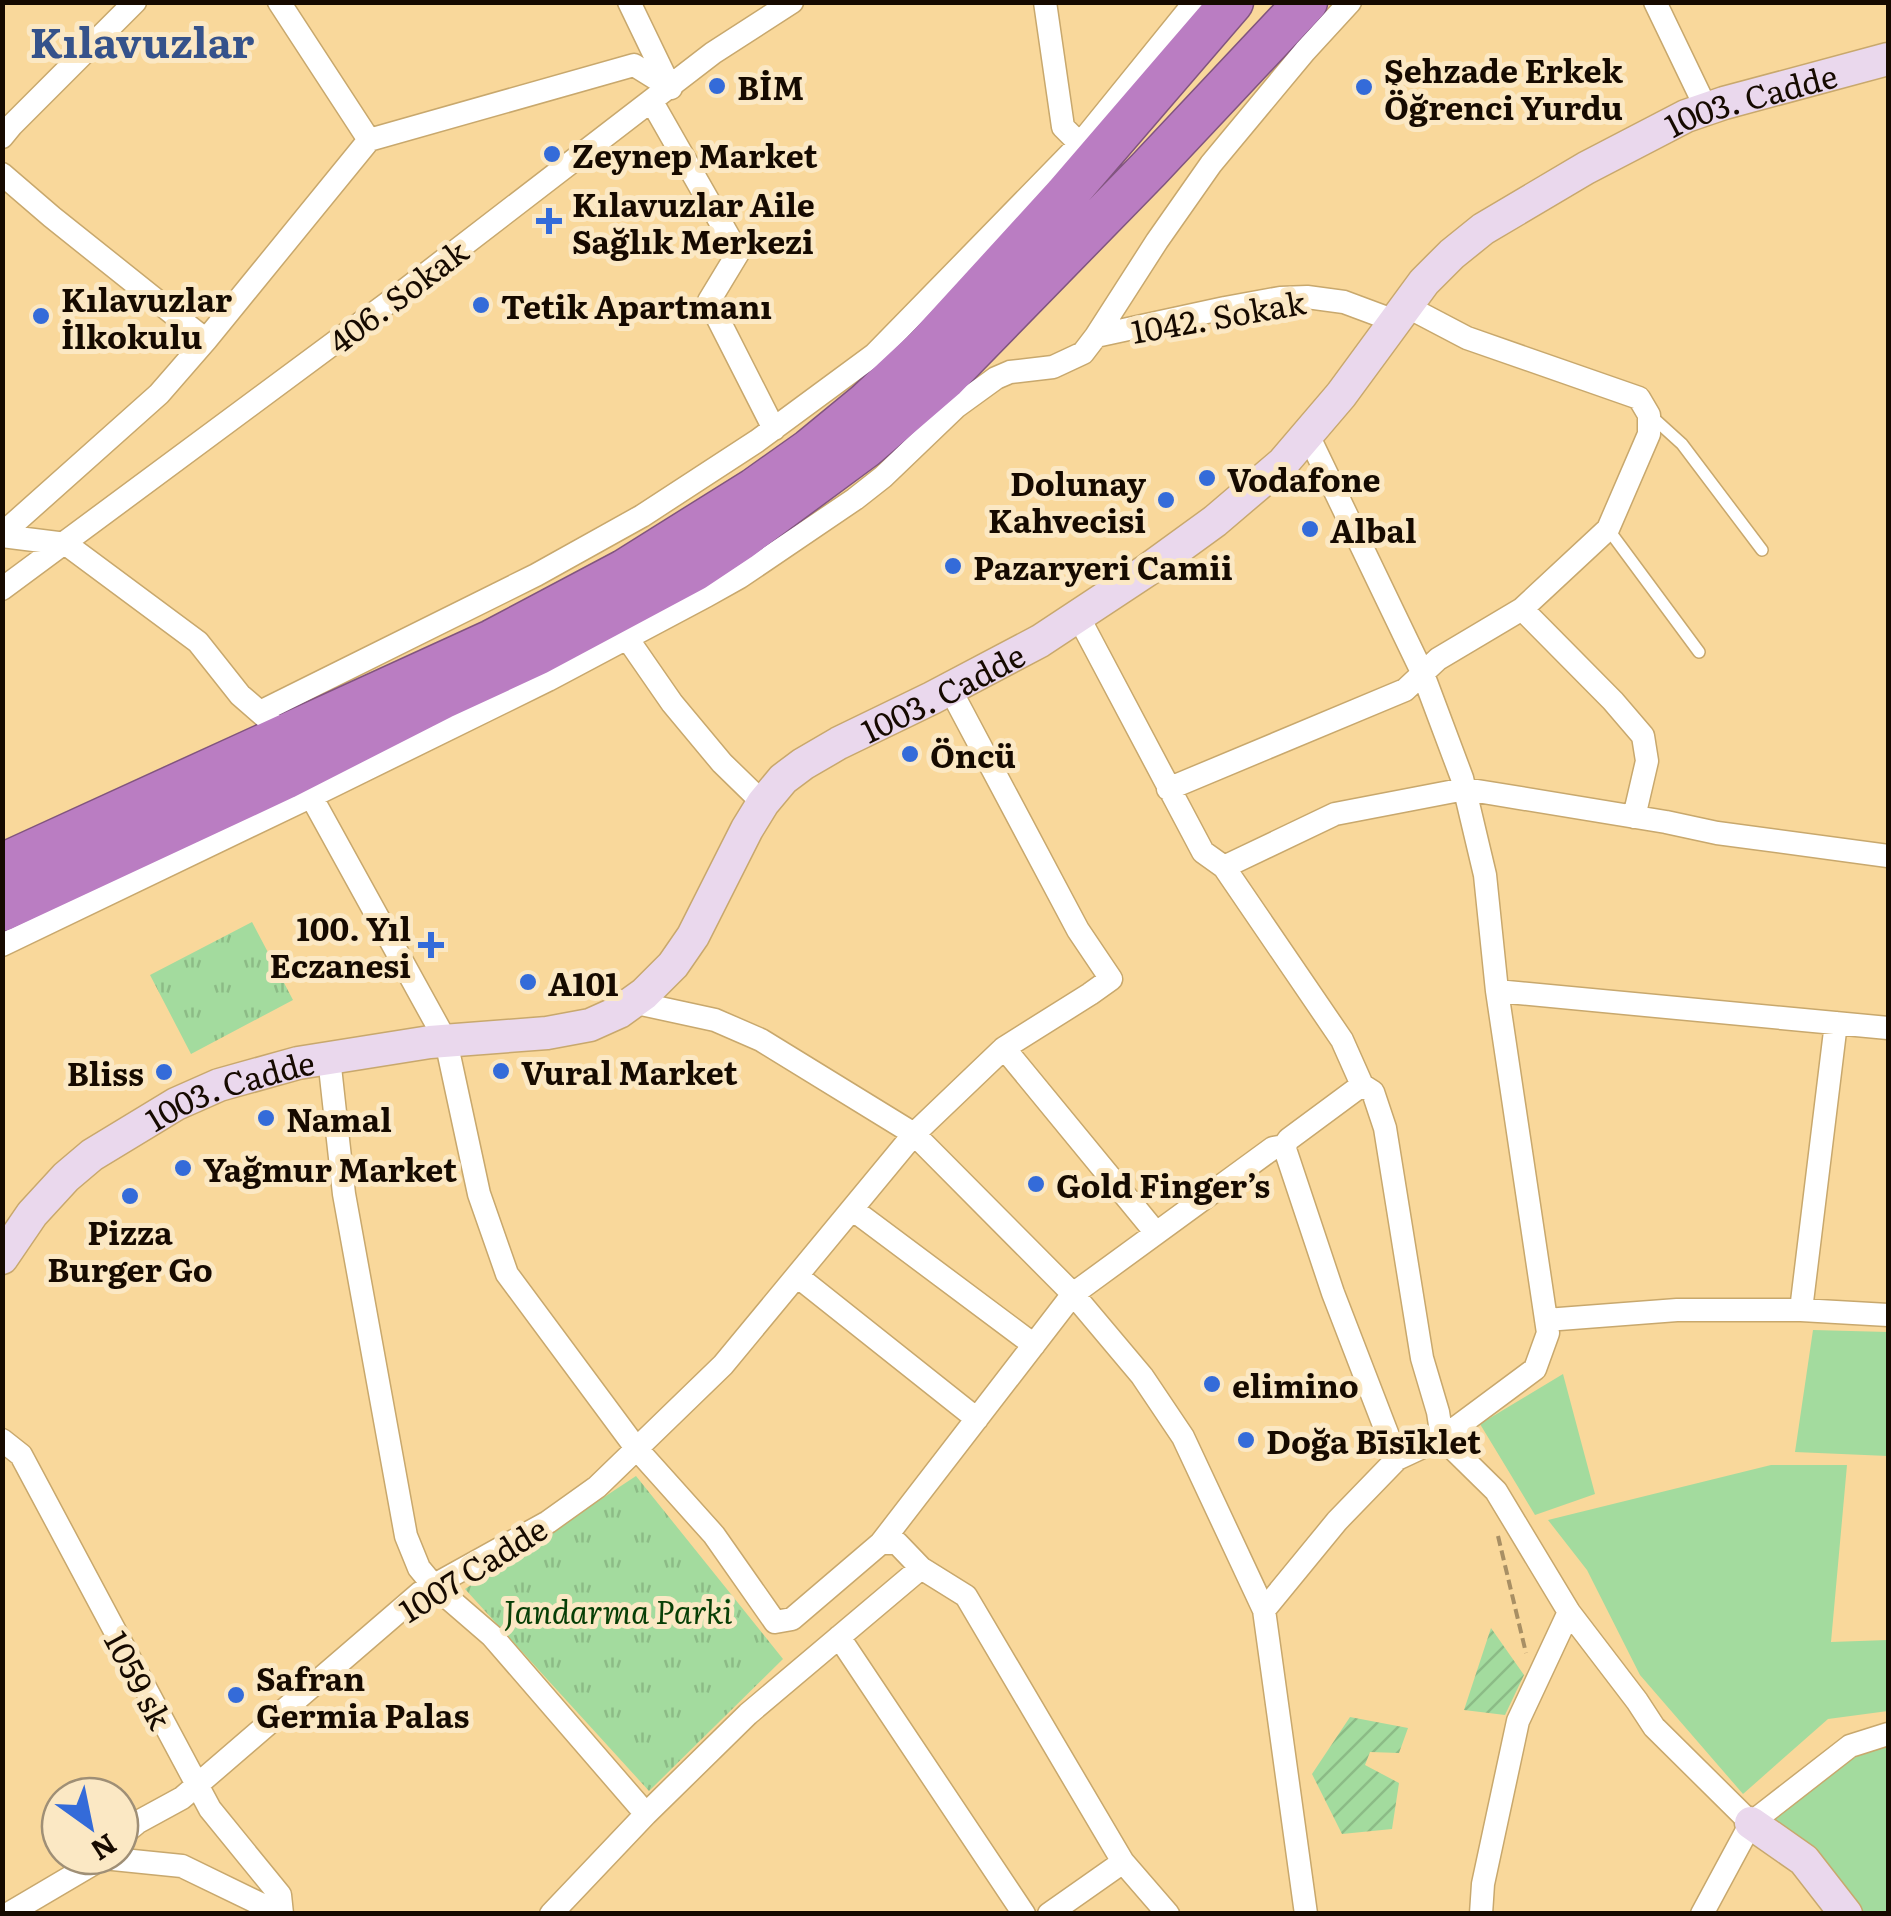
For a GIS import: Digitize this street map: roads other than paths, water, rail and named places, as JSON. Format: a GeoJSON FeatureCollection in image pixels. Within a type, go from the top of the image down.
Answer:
{"type":"FeatureCollection","features":[{"type":"Feature","properties":{"kind":"highway"},"geometry":{"type":"LineString","coordinates":[[2,910],[624,571],[796,460],[866,404],[927,347],[1088,152],[1232,2]]}},
{"type":"Feature","properties":{"kind":"highway"},"geometry":{"type":"LineString","coordinates":[[2,865],[442,698],[584,630],[694,570],[866,447],[944,378],[1306,2]]}},
{"type":"Feature","properties":{"kind":"main road","name":"1003. Cadde"},"geometry":{"type":"LineString","coordinates":[[2,1258],[32,1214],[92,1154],[176,1104],[219,1085],[328,1058],[446,1040],[547,1033],[590,1025],[619,1012],[673,965],[693,936],[747,829],[784,779],[839,743],[1040,640],[1149,570],[1215,521],[1269,476],[1308,435],[1424,282],[1483,229],[1586,168],[1706,108],[1888,59]]}},
{"type":"Feature","properties":{"kind":"main road"},"geometry":{"type":"LineString","coordinates":[[1751,1824],[1804,1860],[1846,1914]]}},
{"type":"Feature","properties":{"kind":"street"},"geometry":{"type":"LineString","coordinates":[[2,137],[136,2]]}},
{"type":"Feature","properties":{"kind":"street"},"geometry":{"type":"LineString","coordinates":[[279,2],[368,140]]}},
{"type":"Feature","properties":{"kind":"street"},"geometry":{"type":"LineString","coordinates":[[629,2],[661,95],[738,254],[709,301],[774,429]]}},
{"type":"Feature","properties":{"kind":"street","name":"406. Sokak"},"geometry":{"type":"LineString","coordinates":[[2,589],[713,54],[792,2]]}},
{"type":"Feature","properties":{"kind":"street"},"geometry":{"type":"LineString","coordinates":[[1045,2],[1063,127],[1088,152]]}},
{"type":"Feature","properties":{"kind":"street"},"geometry":{"type":"LineString","coordinates":[[2,945],[289,754],[536,575],[642,516],[774,429],[875,354],[1088,152],[1195,2]]}},
{"type":"Feature","properties":{"kind":"street"},"geometry":{"type":"LineString","coordinates":[[289,754],[548,680],[740,577],[883,478],[956,407],[996,378],[1010,372],[1053,367],[1083,353],[1212,164],[1350,2]]}},
{"type":"Feature","properties":{"kind":"street"},"geometry":{"type":"LineString","coordinates":[[1655,2],[1706,108]]}},
{"type":"Feature","properties":{"kind":"street"},"geometry":{"type":"LineString","coordinates":[[2,535],[158,394],[368,140],[634,64],[661,95]]}},
{"type":"Feature","properties":{"kind":"street"},"geometry":{"type":"LineString","coordinates":[[2,174],[206,340]]}},
{"type":"Feature","properties":{"kind":"street","name":"1042. Sokak"},"geometry":{"type":"LineString","coordinates":[[1096,336],[1280,298],[1327,298],[1401,314],[1639,398],[1649,414]]}},
{"type":"Feature","properties":{"kind":"street"},"geometry":{"type":"LineString","coordinates":[[1168,789],[1405,690],[1438,659],[1522,610],[1608,529],[1649,434],[1649,414]]}},
{"type":"Feature","properties":{"kind":"street"},"geometry":{"type":"LineString","coordinates":[[1264,1610],[1337,1521],[1397,1459],[1442,1438],[1534,1370],[1548,1332],[1497,991],[1485,875],[1465,789],[1423,674],[1308,435]]}},
{"type":"Feature","properties":{"kind":"street"},"geometry":{"type":"LineString","coordinates":[[2,535],[66,544],[198,642],[289,754],[446,1040],[479,1194],[507,1274],[636,1448],[714,1535],[776,1622],[792,1619],[881,1542],[1074,1294],[1273,1148],[1284,1146],[1362,1085]]}},
{"type":"Feature","properties":{"kind":"street"},"geometry":{"type":"LineString","coordinates":[[1522,610],[1613,701],[1642,736],[1648,761],[1634,817]]}},
{"type":"Feature","properties":{"kind":"street"},"geometry":{"type":"LineString","coordinates":[[1078,616],[1203,852],[1224,867],[1342,1040],[1362,1085],[1373,1092],[1385,1128],[1422,1358],[1442,1438],[1496,1491],[1569,1612],[1654,1727],[1751,1824]]}},
{"type":"Feature","properties":{"kind":"street"},"geometry":{"type":"LineString","coordinates":[[626,638],[672,703],[722,763],[763,803]]}},
{"type":"Feature","properties":{"kind":"street","name":"1007 Cadde"},"geometry":{"type":"LineString","coordinates":[[140,1821],[182,1798],[420,1592],[548,1522],[597,1487],[724,1366],[914,1134],[1004,1048],[1111,979],[1078,930],[950,688]]}},
{"type":"Feature","properties":{"kind":"street"},"geometry":{"type":"LineString","coordinates":[[1224,867],[1335,814],[1465,789],[1717,832],[1888,856]]}},
{"type":"Feature","properties":{"kind":"street"},"geometry":{"type":"LineString","coordinates":[[1497,991],[1888,1028]]}},
{"type":"Feature","properties":{"kind":"street"},"geometry":{"type":"LineString","coordinates":[[632,1002],[715,1020],[761,1040],[914,1134],[1074,1294],[1142,1376],[1183,1437],[1264,1610],[1306,1914]]}},
{"type":"Feature","properties":{"kind":"street"},"geometry":{"type":"LineString","coordinates":[[1802,1310],[1836,1023]]}},
{"type":"Feature","properties":{"kind":"street"},"geometry":{"type":"LineString","coordinates":[[1004,1048],[1156,1233]]}},
{"type":"Feature","properties":{"kind":"street"},"geometry":{"type":"LineString","coordinates":[[328,1058],[344,1194],[406,1536],[419,1568],[433,1586],[492,1636],[646,1814]]}},
{"type":"Feature","properties":{"kind":"street"},"geometry":{"type":"LineString","coordinates":[[1284,1146],[1333,1293],[1397,1459]]}},
{"type":"Feature","properties":{"kind":"street"},"geometry":{"type":"LineString","coordinates":[[852,1209],[1034,1345]]}},
{"type":"Feature","properties":{"kind":"street"},"geometry":{"type":"LineString","coordinates":[[798,1276],[977,1419]]}},
{"type":"Feature","properties":{"kind":"street"},"geometry":{"type":"LineString","coordinates":[[1546,1320],[1677,1310],[1888,1315]]}},
{"type":"Feature","properties":{"kind":"street","name":"1059 sk"},"geometry":{"type":"LineString","coordinates":[[2,1440],[21,1455],[196,1785],[210,1809],[280,1896],[281,1914]]}},
{"type":"Feature","properties":{"kind":"street"},"geometry":{"type":"LineString","coordinates":[[881,1542],[897,1543],[921,1568],[966,1596],[1122,1862],[1168,1914]]}},
{"type":"Feature","properties":{"kind":"street"},"geometry":{"type":"LineString","coordinates":[[551,1914],[748,1714],[921,1568]]}},
{"type":"Feature","properties":{"kind":"street"},"geometry":{"type":"LineString","coordinates":[[1481,1914],[1483,1884],[1518,1720],[1569,1612]]}},
{"type":"Feature","properties":{"kind":"street"},"geometry":{"type":"LineString","coordinates":[[839,1638],[1024,1914]]}},
{"type":"Feature","properties":{"kind":"street"},"geometry":{"type":"LineString","coordinates":[[1702,1914],[1751,1824],[1850,1746],[1888,1734]]}},
{"type":"Feature","properties":{"kind":"street"},"geometry":{"type":"LineString","coordinates":[[140,1861],[182,1866],[281,1914]]}},
{"type":"Feature","properties":{"kind":"street"},"geometry":{"type":"LineString","coordinates":[[1049,1914],[1122,1862]]}},
{"type":"Feature","properties":{"kind":"street"},"geometry":{"type":"LineString","coordinates":[[8,1914],[70,1876]]}},
{"type":"Feature","properties":{"kind":"lane"},"geometry":{"type":"LineString","coordinates":[[1649,414],[1682,444],[1762,550]]}},
{"type":"Feature","properties":{"kind":"lane"},"geometry":{"type":"LineString","coordinates":[[1608,529],[1700,652]]}},
{"type":"Feature","properties":{"kind":"place","name":"BİM"},"geometry":{"type":"Point","coordinates":[717,86]}},
{"type":"Feature","properties":{"kind":"place","name":"Şehzade Erkek Öğrenci Yurdu"},"geometry":{"type":"Point","coordinates":[1364,87]}},
{"type":"Feature","properties":{"kind":"place","name":"Zeynep Market"},"geometry":{"type":"Point","coordinates":[552,154]}},
{"type":"Feature","properties":{"kind":"place","name":"Kılavuzlar Aile Sağlık Merkezi"},"geometry":{"type":"Point","coordinates":[549,221]}},
{"type":"Feature","properties":{"kind":"place","name":"Tetik Apartmanı"},"geometry":{"type":"Point","coordinates":[481,305]}},
{"type":"Feature","properties":{"kind":"place","name":"Kılavuzlar İlkokulu"},"geometry":{"type":"Point","coordinates":[41,316]}},
{"type":"Feature","properties":{"kind":"place","name":"Vodafone"},"geometry":{"type":"Point","coordinates":[1207,478]}},
{"type":"Feature","properties":{"kind":"place","name":"Dolunay Kahvecisi"},"geometry":{"type":"Point","coordinates":[1166,500]}},
{"type":"Feature","properties":{"kind":"place","name":"Albal"},"geometry":{"type":"Point","coordinates":[1310,529]}},
{"type":"Feature","properties":{"kind":"place","name":"Pazaryeri Camii"},"geometry":{"type":"Point","coordinates":[953,566]}},
{"type":"Feature","properties":{"kind":"place","name":"Öncü"},"geometry":{"type":"Point","coordinates":[910,754]}},
{"type":"Feature","properties":{"kind":"place","name":"100. Yıl Eczanesi"},"geometry":{"type":"Point","coordinates":[431,945]}},
{"type":"Feature","properties":{"kind":"place","name":"A101"},"geometry":{"type":"Point","coordinates":[528,982]}},
{"type":"Feature","properties":{"kind":"place","name":"Vural Market"},"geometry":{"type":"Point","coordinates":[501,1071]}},
{"type":"Feature","properties":{"kind":"place","name":"Bliss"},"geometry":{"type":"Point","coordinates":[164,1072]}},
{"type":"Feature","properties":{"kind":"place","name":"Namal"},"geometry":{"type":"Point","coordinates":[266,1118]}},
{"type":"Feature","properties":{"kind":"place","name":"Yağmur Market"},"geometry":{"type":"Point","coordinates":[183,1168]}},
{"type":"Feature","properties":{"kind":"place","name":"Gold Finger’s"},"geometry":{"type":"Point","coordinates":[1036,1184]}},
{"type":"Feature","properties":{"kind":"place","name":"Pizza Burger Go"},"geometry":{"type":"Point","coordinates":[130,1196]}},
{"type":"Feature","properties":{"kind":"place","name":"elimino"},"geometry":{"type":"Point","coordinates":[1212,1384]}},
{"type":"Feature","properties":{"kind":"place","name":"Doğa Bīsīklet"},"geometry":{"type":"Point","coordinates":[1246,1440]}},
{"type":"Feature","properties":{"kind":"place","name":"Safran Germia Palas"},"geometry":{"type":"Point","coordinates":[236,1695]}},
{"type":"Feature","properties":{"kind":"district","name":"Kılavuzlar"},"geometry":{"type":"Point","coordinates":[142,40]}},
{"type":"Feature","properties":{"kind":"park label","name":"Jandarma Parki"},"geometry":{"type":"Point","coordinates":[618,1610]}}]}
